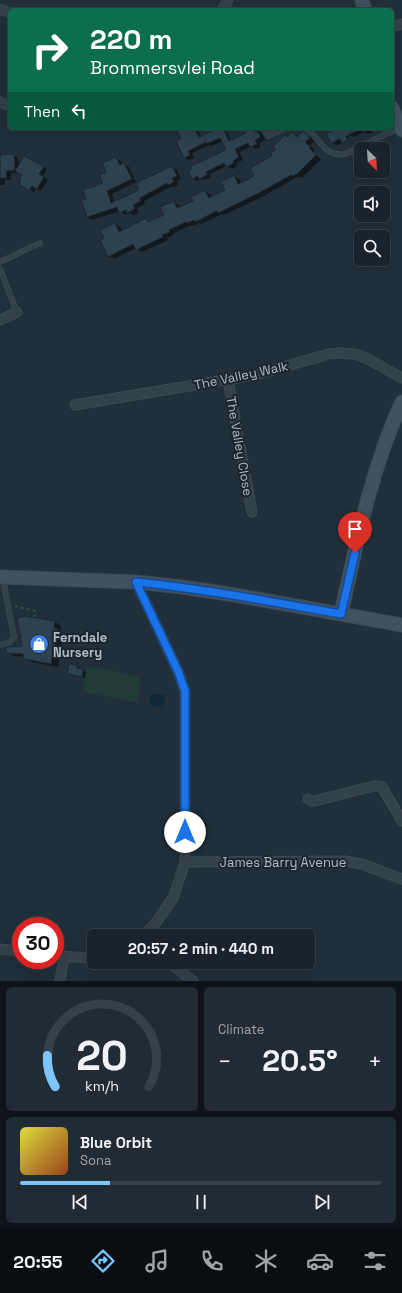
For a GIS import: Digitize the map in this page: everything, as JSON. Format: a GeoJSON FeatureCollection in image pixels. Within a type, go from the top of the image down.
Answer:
{"type":"FeatureCollection","features":[{"type":"Feature","properties":{"kind":"street"},"geometry":{"type":"LineString","coordinates":[[394,113],[401,129]]}},
{"type":"Feature","properties":{"kind":"street"},"geometry":{"type":"LineString","coordinates":[[0,320],[17,312]]}},
{"type":"Feature","properties":{"kind":"street","name":"The Valley Walk"},"geometry":{"type":"LineString","coordinates":[[75,405],[255,375],[329,354],[355,354],[366,358],[402,378]]}},
{"type":"Feature","properties":{"kind":"street","name":"The Valley Close"},"geometry":{"type":"LineString","coordinates":[[228,380],[252,512]]}},
{"type":"Feature","properties":{"kind":"street"},"geometry":{"type":"LineString","coordinates":[[341,614],[369,494],[379,460],[402,402]]}},
{"type":"Feature","properties":{"kind":"street"},"geometry":{"type":"LineString","coordinates":[[2,578],[136,582],[182,587],[402,625]]}},
{"type":"Feature","properties":{"kind":"street"},"geometry":{"type":"LineString","coordinates":[[136,582],[178,671],[185,691],[185,862],[173,898],[156,924],[151,929]]}},
{"type":"Feature","properties":{"kind":"street"},"geometry":{"type":"LineString","coordinates":[[308,799],[314,801],[374,786],[380,786],[402,821]]}},
{"type":"Feature","properties":{"kind":"street","name":"James Barry Avenue"},"geometry":{"type":"LineString","coordinates":[[185,862],[345,861],[362,864],[402,879]]}},
{"type":"Feature","properties":{"kind":"street"},"geometry":{"type":"LineString","coordinates":[[0,949],[12,951]]}},
{"type":"Feature","properties":{"kind":"street"},"geometry":{"type":"LineString","coordinates":[[64,957],[87,958]]}},
{"type":"Feature","properties":{"kind":"street"},"geometry":{"type":"LineString","coordinates":[[60,969],[60,981]]}},
{"type":"Feature","properties":{"kind":"street"},"geometry":{"type":"LineString","coordinates":[[178,969],[193,981]]}},
{"type":"Feature","properties":{"kind":"lane"},"geometry":{"type":"LineString","coordinates":[[307,130],[327,150],[333,154],[339,155],[346,154],[401,129]]}},
{"type":"Feature","properties":{"kind":"lane"},"geometry":{"type":"LineString","coordinates":[[264,130],[268,136],[282,130]]}},
{"type":"Feature","properties":{"kind":"lane"},"geometry":{"type":"LineString","coordinates":[[0,262],[40,243]]}},
{"type":"Feature","properties":{"kind":"lane"},"geometry":{"type":"LineString","coordinates":[[0,269],[17,312]]}},
{"type":"Feature","properties":{"kind":"lane"},"geometry":{"type":"LineString","coordinates":[[0,645],[10,642],[14,636],[2,578]]}},
{"type":"Feature","properties":{"kind":"path"},"geometry":{"type":"LineString","coordinates":[[9,607],[15,606],[35,611],[35,617]]}},
{"type":"Feature","properties":{"kind":"green space"},"geometry":{"type":"Polygon","coordinates":[[[87,666],[142,677],[137,702],[82,692],[87,666]]]}},
{"type":"Feature","properties":{"kind":"water"},"geometry":{"type":"Polygon","coordinates":[[[150,695],[165,695],[165,702],[162,706],[154,708],[150,703],[150,695]]]}},
{"type":"Feature","properties":{"kind":"building"},"geometry":{"type":"Polygon","coordinates":[[[177,130],[195,130],[199,137],[214,130],[224,130],[229,141],[246,133],[245,130],[257,131],[261,137],[255,140],[257,144],[250,147],[248,143],[235,149],[239,157],[233,161],[234,163],[226,167],[224,163],[206,172],[207,175],[199,179],[198,176],[192,179],[188,171],[192,169],[191,166],[226,150],[220,138],[206,144],[206,142],[188,151],[190,155],[184,158],[176,141],[181,139],[177,130]]]}},
{"type":"Feature","properties":{"kind":"building"},"geometry":{"type":"Polygon","coordinates":[[[335,130],[359,130],[346,136],[348,140],[342,143],[340,139],[331,143],[326,134],[335,130]]]}},
{"type":"Feature","properties":{"kind":"building"},"geometry":{"type":"Polygon","coordinates":[[[303,131],[310,138],[305,142],[316,155],[296,175],[291,175],[218,213],[217,211],[195,222],[194,220],[187,223],[186,222],[169,230],[170,232],[162,235],[163,237],[136,250],[133,244],[108,257],[100,240],[104,238],[100,230],[115,223],[119,232],[146,218],[148,222],[164,215],[160,207],[174,201],[177,208],[193,201],[191,197],[205,190],[209,198],[225,190],[221,182],[234,175],[238,184],[254,176],[250,168],[272,156],[271,154],[276,149],[273,146],[285,135],[287,137],[293,132],[297,137],[303,131]]]}},
{"type":"Feature","properties":{"kind":"building"},"geometry":{"type":"Polygon","coordinates":[[[14,154],[15,170],[6,171],[7,178],[0,178],[0,155],[14,154]]]}},
{"type":"Feature","properties":{"kind":"building"},"geometry":{"type":"Polygon","coordinates":[[[24,156],[44,166],[39,174],[44,177],[37,189],[32,186],[29,190],[19,184],[21,182],[19,181],[22,175],[15,171],[24,156]]]}},
{"type":"Feature","properties":{"kind":"building"},"geometry":{"type":"Polygon","coordinates":[[[116,157],[120,165],[124,163],[132,179],[107,191],[111,203],[139,190],[136,183],[172,166],[177,176],[172,178],[174,182],[168,185],[167,183],[140,198],[141,201],[133,205],[135,209],[127,213],[126,210],[119,213],[117,207],[87,217],[81,200],[86,199],[83,190],[103,183],[99,175],[106,172],[102,163],[116,157]]]}},
{"type":"Feature","properties":{"kind":"building","name":"Ferndale Nursery"},"geometry":{"type":"Polygon","coordinates":[[[25,616],[55,621],[54,628],[58,629],[51,664],[24,659],[23,654],[6,653],[6,647],[22,646],[17,618],[25,616]]]}},
{"type":"Feature","properties":{"kind":"building"},"geometry":{"type":"Polygon","coordinates":[[[69,664],[77,665],[77,668],[83,669],[82,677],[67,674],[69,664]]]}},
{"type":"Feature","properties":{"kind":"place","name":"Ferndale Nursery"},"geometry":{"type":"Point","coordinates":[39,644]}},
{"type":"Feature","properties":{"kind":"route"},"geometry":{"type":"LineString","coordinates":[[185,832],[185,691],[178,671],[136,582],[229,594],[341,614],[355,553]]}}]}
